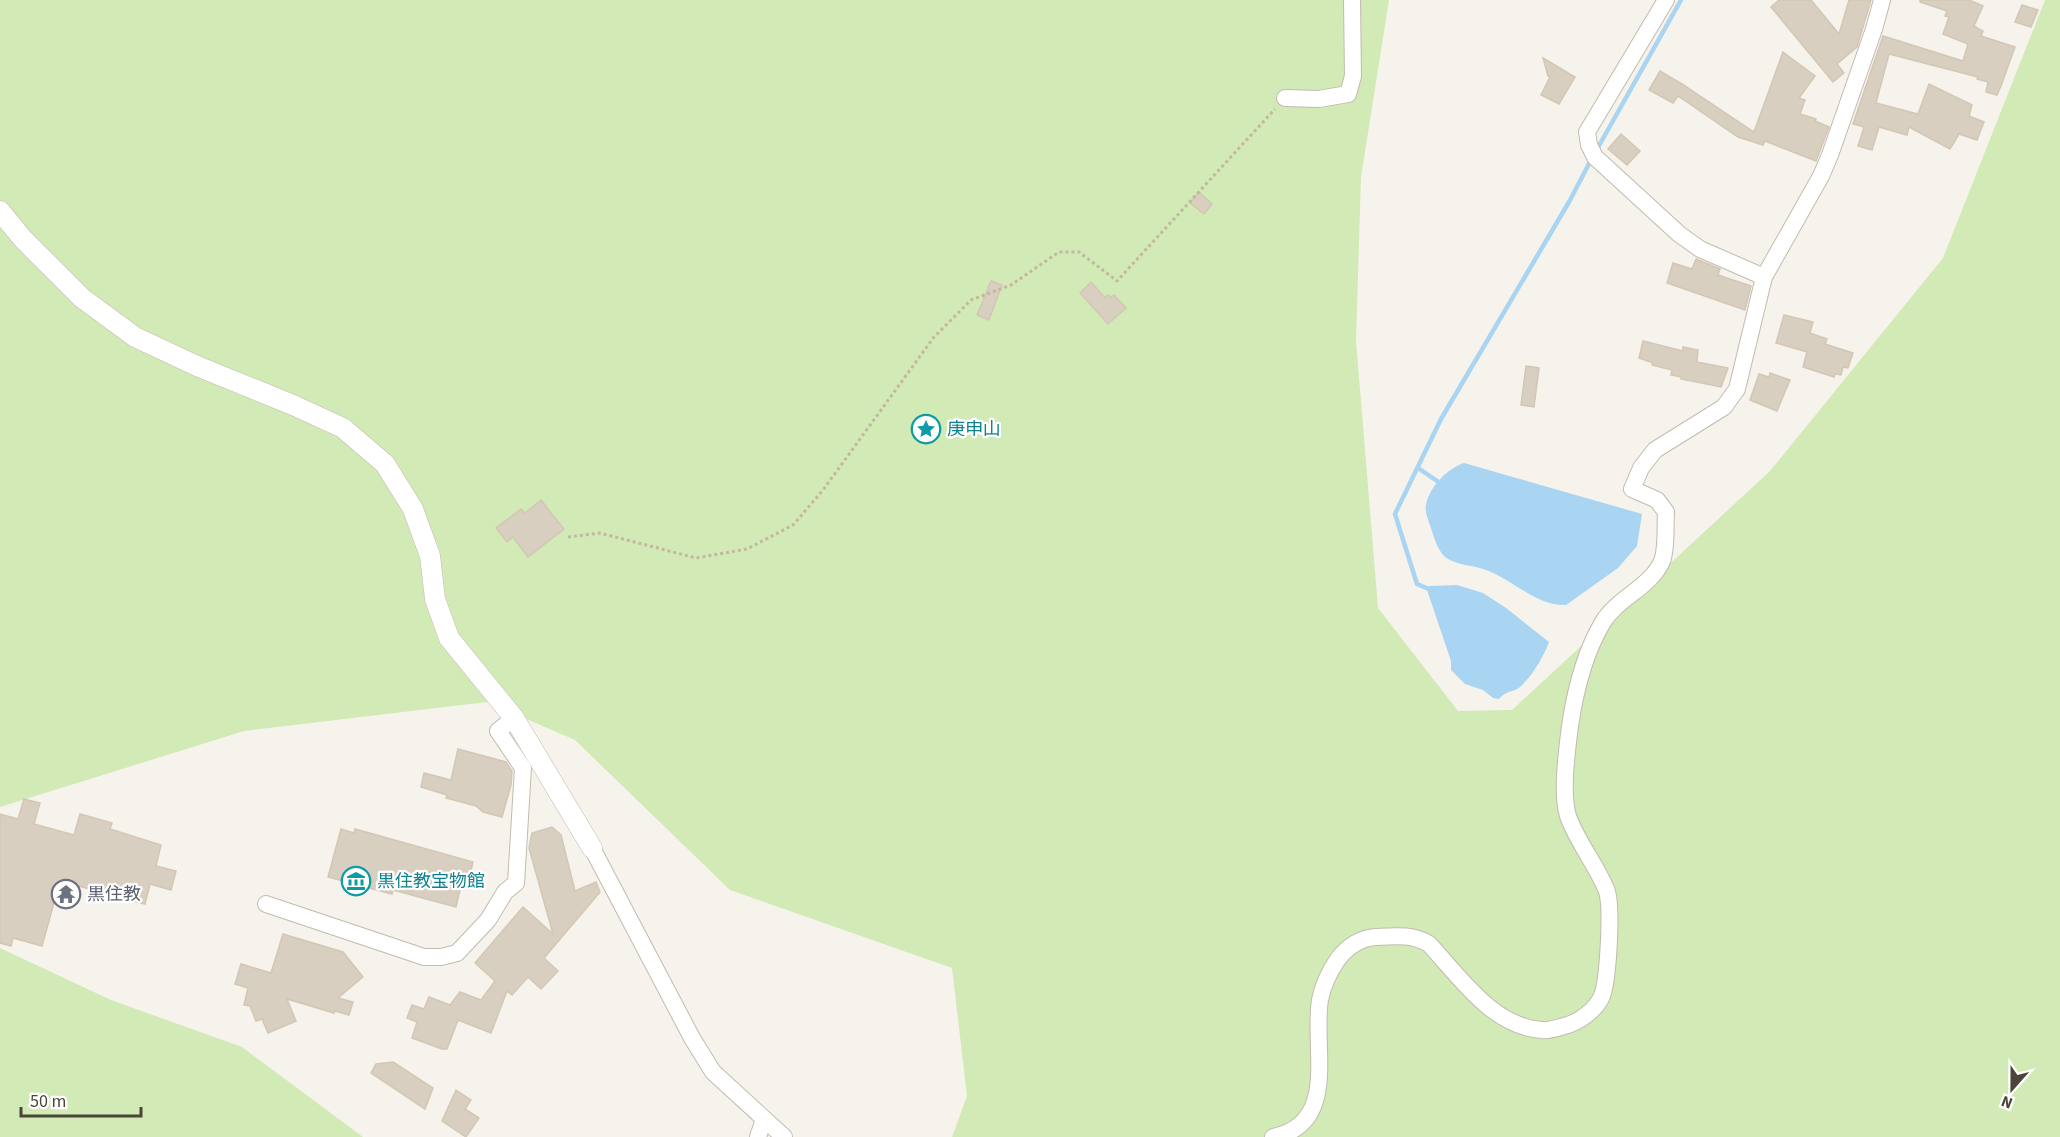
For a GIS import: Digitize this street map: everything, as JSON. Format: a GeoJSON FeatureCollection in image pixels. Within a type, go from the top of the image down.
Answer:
{"type":"FeatureCollection","features":[{"type":"Feature","properties":{"kind":"street"},"geometry":{"type":"LineString","coordinates":[[1285,98],[1319,99],[1348,94],[1353,76],[1352,0]]}},
{"type":"Feature","properties":{"kind":"street"},"geometry":{"type":"LineString","coordinates":[[1666,0],[1587,132],[1593,153],[1679,234],[1700,249],[1764,277]]}},
{"type":"Feature","properties":{"kind":"street"},"geometry":{"type":"LineString","coordinates":[[1273,1137],[1288,1134],[1302,1124],[1311,1111],[1320,1078],[1320,1002],[1324,982],[1343,952],[1353,944],[1367,938],[1393,936],[1420,939],[1429,944],[1481,999],[1498,1014],[1521,1027],[1544,1031],[1570,1025],[1589,1013],[1601,998],[1605,984],[1610,902],[1607,889],[1568,816],[1565,782],[1570,726],[1594,640],[1603,622],[1657,571],[1663,559],[1666,512],[1657,500],[1632,489],[1641,468],[1655,450],[1724,407],[1737,389],[1764,277],[1821,177],[1874,29],[1882,0]]}},
{"type":"Feature","properties":{"kind":"street"},"geometry":{"type":"LineString","coordinates":[[0,211],[23,239],[82,298],[135,337],[343,428],[386,464],[413,509],[430,556],[435,599],[449,638],[514,718],[592,848],[692,1038],[714,1072],[784,1137]]}},
{"type":"Feature","properties":{"kind":"street"},"geometry":{"type":"LineString","coordinates":[[266,904],[424,957],[441,957],[458,953],[488,920],[505,892],[516,883],[523,768],[498,731],[514,718]]}},
{"type":"Feature","properties":{"kind":"street"},"geometry":{"type":"LineString","coordinates":[[758,1137],[764,1119]]}},
{"type":"Feature","properties":{"kind":"path"},"geometry":{"type":"LineString","coordinates":[[568,537],[600,533],[696,558],[747,549],[793,525],[822,490],[934,337],[971,300],[1011,285],[1059,252],[1079,252],[1117,281],[1285,98]]}},
{"type":"Feature","properties":{"kind":"green space"},"geometry":{"type":"Polygon","coordinates":[[[0,0],[1389,0],[1361,177],[1356,341],[1378,608],[1458,711],[1512,710],[1770,471],[1943,258],[2045,0],[2060,0],[2060,1137],[952,1137],[967,1096],[952,968],[730,890],[575,740],[487,702],[244,731],[0,807],[0,0]]]}},
{"type":"Feature","properties":{"kind":"green space"},"geometry":{"type":"Polygon","coordinates":[[[0,948],[111,1000],[242,1047],[363,1137],[0,1137],[0,948]]]}},
{"type":"Feature","properties":{"kind":"water"},"geometry":{"type":"Polygon","coordinates":[[[1464,463],[1642,514],[1637,546],[1618,568],[1566,605],[1544,601],[1494,573],[1453,561],[1444,556],[1439,548],[1426,508],[1428,498],[1440,479],[1464,463]]]}},
{"type":"Feature","properties":{"kind":"water"},"geometry":{"type":"Polygon","coordinates":[[[1457,585],[1483,593],[1549,642],[1537,666],[1524,683],[1499,699],[1465,684],[1451,670],[1451,661],[1427,590],[1429,586],[1457,585]]]}},
{"type":"Feature","properties":{"kind":"building"},"geometry":{"type":"Polygon","coordinates":[[[1779,0],[1811,0],[1839,34],[1849,0],[1871,0],[1857,47],[1837,64],[1844,73],[1833,82],[1771,7],[1779,0]]]}},
{"type":"Feature","properties":{"kind":"building"},"geometry":{"type":"Polygon","coordinates":[[[1920,0],[1969,0],[1983,6],[1974,26],[1983,31],[1981,36],[2015,47],[2001,86],[1997,95],[1986,92],[1988,82],[1977,79],[1978,77],[1889,54],[1876,103],[1918,114],[1929,84],[1972,105],[1969,116],[1984,122],[1977,140],[1959,134],[1950,149],[1909,127],[1907,135],[1879,127],[1872,150],[1858,146],[1864,127],[1853,124],[1883,36],[1963,61],[1968,44],[1943,34],[1949,17],[1945,16],[1947,11],[1920,2],[1920,0]]]}},
{"type":"Feature","properties":{"kind":"building"},"geometry":{"type":"Polygon","coordinates":[[[2022,5],[2038,10],[2031,27],[2015,22],[2022,5]]]}},
{"type":"Feature","properties":{"kind":"building"},"geometry":{"type":"Polygon","coordinates":[[[1783,52],[1815,76],[1799,98],[1805,100],[1800,114],[1816,119],[1815,121],[1829,127],[1816,161],[1765,141],[1763,145],[1738,137],[1678,96],[1673,103],[1649,90],[1660,71],[1754,132],[1783,52]]]}},
{"type":"Feature","properties":{"kind":"building"},"geometry":{"type":"Polygon","coordinates":[[[1543,58],[1575,77],[1559,104],[1541,95],[1550,77],[1543,58]]]}},
{"type":"Feature","properties":{"kind":"building"},"geometry":{"type":"Polygon","coordinates":[[[1621,134],[1640,151],[1627,165],[1608,149],[1621,134]]]}},
{"type":"Feature","properties":{"kind":"building"},"geometry":{"type":"Polygon","coordinates":[[[1199,192],[1212,204],[1204,214],[1190,203],[1199,192]]]}},
{"type":"Feature","properties":{"kind":"building"},"geometry":{"type":"Polygon","coordinates":[[[1696,259],[1720,269],[1718,275],[1751,286],[1745,310],[1667,283],[1673,263],[1692,269],[1696,259]]]}},
{"type":"Feature","properties":{"kind":"building"},"geometry":{"type":"Polygon","coordinates":[[[991,281],[1002,285],[989,320],[977,315],[991,281]]]}},
{"type":"Feature","properties":{"kind":"building"},"geometry":{"type":"Polygon","coordinates":[[[1091,282],[1105,298],[1108,295],[1111,297],[1114,295],[1126,308],[1108,324],[1080,293],[1091,282]]]}},
{"type":"Feature","properties":{"kind":"building"},"geometry":{"type":"Polygon","coordinates":[[[1784,315],[1813,322],[1810,333],[1827,339],[1825,344],[1853,353],[1848,368],[1843,367],[1841,375],[1835,374],[1834,377],[1803,367],[1807,352],[1776,343],[1784,315]]]}},
{"type":"Feature","properties":{"kind":"building"},"geometry":{"type":"Polygon","coordinates":[[[1643,341],[1683,351],[1683,347],[1698,350],[1697,362],[1728,368],[1721,387],[1681,379],[1681,377],[1671,375],[1672,370],[1652,365],[1653,363],[1639,358],[1643,341]]]}},
{"type":"Feature","properties":{"kind":"building"},"geometry":{"type":"Polygon","coordinates":[[[1526,366],[1539,368],[1534,407],[1521,405],[1526,366]]]}},
{"type":"Feature","properties":{"kind":"building"},"geometry":{"type":"Polygon","coordinates":[[[1770,373],[1790,380],[1777,411],[1750,400],[1759,374],[1769,377],[1770,373]]]}},
{"type":"Feature","properties":{"kind":"building"},"geometry":{"type":"Polygon","coordinates":[[[541,500],[564,529],[528,557],[513,537],[507,542],[496,528],[521,509],[525,513],[541,500]]]}},
{"type":"Feature","properties":{"kind":"building"},"geometry":{"type":"Polygon","coordinates":[[[458,749],[506,762],[512,771],[511,785],[502,817],[483,812],[476,806],[446,798],[447,795],[421,787],[424,773],[451,780],[458,749]]]}},
{"type":"Feature","properties":{"kind":"building"},"geometry":{"type":"Polygon","coordinates":[[[24,799],[40,803],[34,824],[74,835],[80,814],[112,823],[110,829],[161,845],[156,866],[176,871],[171,890],[150,884],[145,904],[60,881],[42,946],[13,938],[11,946],[0,943],[0,814],[18,819],[24,799]]]}},
{"type":"Feature","properties":{"kind":"building"},"geometry":{"type":"Polygon","coordinates":[[[552,827],[561,835],[575,891],[596,882],[600,892],[544,958],[558,971],[541,989],[528,977],[512,995],[507,991],[491,1033],[458,1020],[447,1049],[412,1038],[417,1022],[407,1018],[412,1005],[424,1009],[429,997],[450,1005],[460,992],[481,1000],[495,981],[475,963],[523,907],[553,934],[529,848],[532,833],[552,827]]]}},
{"type":"Feature","properties":{"kind":"building"},"geometry":{"type":"Polygon","coordinates":[[[341,829],[354,833],[355,829],[473,862],[468,883],[462,881],[456,907],[393,890],[392,894],[328,877],[341,829]]]}},
{"type":"Feature","properties":{"kind":"building"},"geometry":{"type":"Polygon","coordinates":[[[283,934],[343,952],[363,977],[338,998],[353,1002],[349,1015],[335,1011],[334,1013],[287,999],[296,1021],[268,1033],[262,1019],[256,1021],[250,1006],[244,1005],[248,988],[235,984],[241,964],[271,973],[283,934]]]}},
{"type":"Feature","properties":{"kind":"building"},"geometry":{"type":"Polygon","coordinates":[[[393,1062],[433,1088],[425,1109],[371,1073],[376,1064],[393,1062]]]}},
{"type":"Feature","properties":{"kind":"building"},"geometry":{"type":"Polygon","coordinates":[[[456,1090],[471,1100],[465,1109],[479,1118],[466,1137],[442,1121],[456,1090]]]}},
{"type":"Feature","properties":{"kind":"waterway"},"geometry":{"type":"LineString","coordinates":[[1596,151],[1681,0]]}},
{"type":"Feature","properties":{"kind":"waterway"},"geometry":{"type":"LineString","coordinates":[[1431,590],[1417,584],[1395,514],[1441,419],[1569,202],[1592,158]]}},
{"type":"Feature","properties":{"kind":"waterway"},"geometry":{"type":"LineString","coordinates":[[1418,468],[1443,485]]}},
{"type":"Feature","properties":{"kind":"place","name":"庚申山"},"geometry":{"type":"Point","coordinates":[926,429]}},
{"type":"Feature","properties":{"kind":"place","name":"黒住教宝物館"},"geometry":{"type":"Point","coordinates":[356,881]}},
{"type":"Feature","properties":{"kind":"place","name":"黒住教"},"geometry":{"type":"Point","coordinates":[66,894]}}]}
